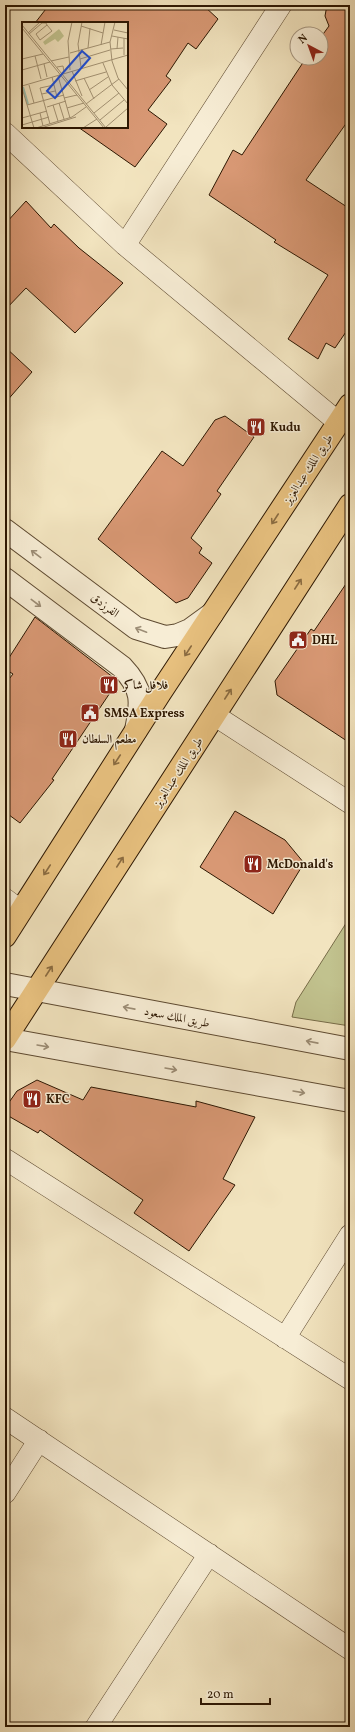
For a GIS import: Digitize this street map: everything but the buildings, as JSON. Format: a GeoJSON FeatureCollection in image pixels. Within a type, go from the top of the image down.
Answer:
{"type":"FeatureCollection","features":[{"type":"Feature","properties":{"kind":"highway","name":"طريق الملك عبدالعزيز"},"geometry":{"type":"LineString","coordinates":[[5,936],[13,905],[136,730],[344,413]]}},
{"type":"Feature","properties":{"kind":"highway","name":"طريق الملك عبدالعزيز"},"geometry":{"type":"LineString","coordinates":[[5,1039],[350,505]]}},
{"type":"Feature","properties":{"kind":"street"},"geometry":{"type":"LineString","coordinates":[[126,245],[281,5]]}},
{"type":"Feature","properties":{"kind":"street"},"geometry":{"type":"LineString","coordinates":[[5,133],[126,245],[344,413]]}},
{"type":"Feature","properties":{"kind":"street","name":"الفرزدق"},"geometry":{"type":"LineString","coordinates":[[5,530],[136,628],[165,636],[178,635],[190,630],[214,612]]}},
{"type":"Feature","properties":{"kind":"street"},"geometry":{"type":"LineString","coordinates":[[5,579],[122,667],[133,679],[138,689],[140,701],[136,730]]}},
{"type":"Feature","properties":{"kind":"street"},"geometry":{"type":"LineString","coordinates":[[214,715],[350,803]]}},
{"type":"Feature","properties":{"kind":"street","name":"طريق الملك سعود"},"geometry":{"type":"LineString","coordinates":[[5,984],[350,1049]]}},
{"type":"Feature","properties":{"kind":"street"},"geometry":{"type":"LineString","coordinates":[[5,1039],[350,1102]]}},
{"type":"Feature","properties":{"kind":"street"},"geometry":{"type":"LineString","coordinates":[[5,1159],[350,1379]]}},
{"type":"Feature","properties":{"kind":"street"},"geometry":{"type":"LineString","coordinates":[[285,1338],[350,1235]]}},
{"type":"Feature","properties":{"kind":"street"},"geometry":{"type":"LineString","coordinates":[[5,1418],[350,1649]]}},
{"type":"Feature","properties":{"kind":"street"},"geometry":{"type":"LineString","coordinates":[[5,1493],[39,1440]]}},
{"type":"Feature","properties":{"kind":"street"},"geometry":{"type":"LineString","coordinates":[[96,1727],[209,1554]]}},
{"type":"Feature","properties":{"kind":"green space"},"geometry":{"type":"Polygon","coordinates":[[[350,917],[350,1026],[292,1017],[296,1002],[350,917]]]}},
{"type":"Feature","properties":{"kind":"place","name":"Kudu"},"geometry":{"type":"Point","coordinates":[256,427]}},
{"type":"Feature","properties":{"kind":"place","name":"DHL"},"geometry":{"type":"Point","coordinates":[298,640]}},
{"type":"Feature","properties":{"kind":"place","name":"فلافل شاكر"},"geometry":{"type":"Point","coordinates":[109,685]}},
{"type":"Feature","properties":{"kind":"place","name":"SMSA Express"},"geometry":{"type":"Point","coordinates":[90,713]}},
{"type":"Feature","properties":{"kind":"place","name":"مطعم السلطان"},"geometry":{"type":"Point","coordinates":[68,739]}},
{"type":"Feature","properties":{"kind":"place","name":"McDonald's"},"geometry":{"type":"Point","coordinates":[253,864]}},
{"type":"Feature","properties":{"kind":"place","name":"KFC"},"geometry":{"type":"Point","coordinates":[32,1099]}}]}
